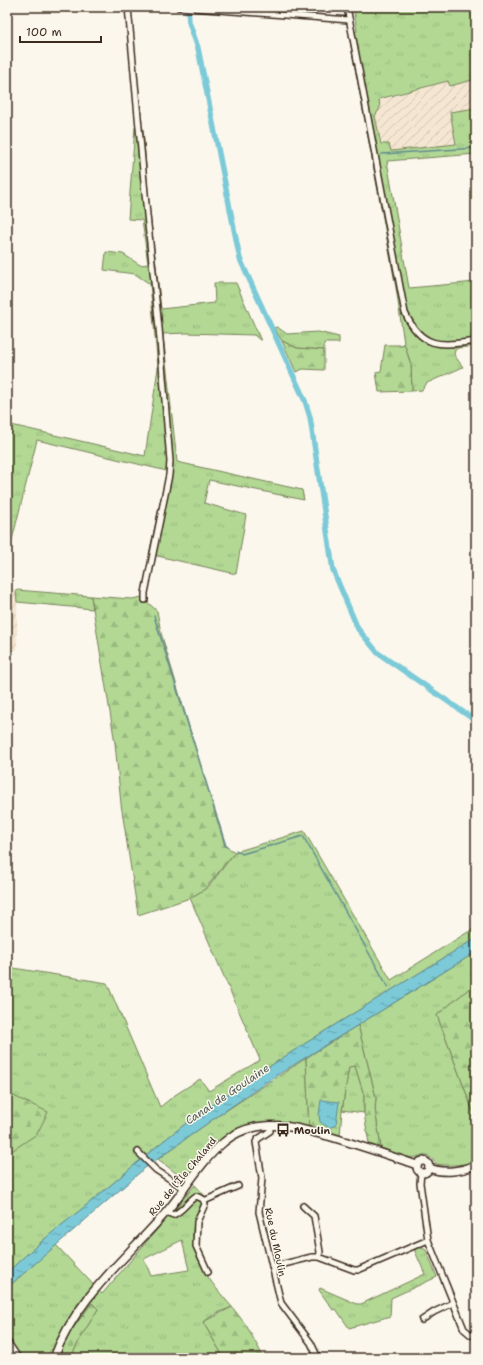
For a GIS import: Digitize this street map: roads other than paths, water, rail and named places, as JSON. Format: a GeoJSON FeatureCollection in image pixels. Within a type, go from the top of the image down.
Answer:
{"type":"FeatureCollection","features":[{"type":"Feature","properties":{"kind":"street"},"geometry":{"type":"LineString","coordinates":[[128,7],[170,461],[169,475],[145,593],[145,600]]}},
{"type":"Feature","properties":{"kind":"street"},"geometry":{"type":"LineString","coordinates":[[179,7],[349,20]]}},
{"type":"Feature","properties":{"kind":"street"},"geometry":{"type":"LineString","coordinates":[[347,7],[404,312],[420,336],[428,340],[439,344],[476,341]]}},
{"type":"Feature","properties":{"kind":"street","name":"Rue de l'Île Chaland"},"geometry":{"type":"LineString","coordinates":[[48,1358],[59,1344],[75,1316],[88,1298],[167,1212],[211,1155],[224,1142],[236,1134],[249,1128],[270,1125],[291,1127],[371,1149],[417,1165]]}},
{"type":"Feature","properties":{"kind":"street","name":"Rue du Moulin"},"geometry":{"type":"LineString","coordinates":[[270,1125],[270,1131],[256,1142],[262,1178],[258,1207],[281,1303],[311,1343],[318,1358]]}},
{"type":"Feature","properties":{"kind":"street"},"geometry":{"type":"LineString","coordinates":[[139,1154],[156,1170],[185,1189]]}},
{"type":"Feature","properties":{"kind":"street"},"geometry":{"type":"LineString","coordinates":[[476,1165],[448,1171],[440,1171],[429,1168],[428,1164],[424,1161],[421,1161],[417,1165],[418,1170],[421,1173],[420,1182],[428,1240],[464,1329],[471,1335],[476,1335]]}},
{"type":"Feature","properties":{"kind":"street"},"geometry":{"type":"LineString","coordinates":[[421,1173],[426,1173],[429,1168]]}},
{"type":"Feature","properties":{"kind":"street"},"geometry":{"type":"LineString","coordinates":[[204,1201],[238,1186]]}},
{"type":"Feature","properties":{"kind":"street"},"geometry":{"type":"LineString","coordinates":[[167,1212],[173,1215],[180,1212],[189,1201],[196,1196],[204,1201]]}},
{"type":"Feature","properties":{"kind":"street"},"geometry":{"type":"LineString","coordinates":[[204,1201],[205,1204],[196,1222],[196,1246],[208,1272]]}},
{"type":"Feature","properties":{"kind":"street"},"geometry":{"type":"LineString","coordinates":[[303,1206],[314,1216],[320,1252],[319,1258]]}},
{"type":"Feature","properties":{"kind":"street"},"geometry":{"type":"LineString","coordinates":[[272,1267],[312,1257],[358,1270],[428,1240]]}},
{"type":"Feature","properties":{"kind":"street"},"geometry":{"type":"LineString","coordinates":[[422,1320],[434,1312],[453,1303]]}},
{"type":"Feature","properties":{"kind":"street"},"geometry":{"type":"LineString","coordinates":[[7,1343],[17,1358]]}},
{"type":"Feature","properties":{"kind":"street","name":"Rue de l'Île Chaland"},"geometry":{"type":"LineString","coordinates":[[54,1358],[59,1344]]}},
{"type":"Feature","properties":{"kind":"street"},"geometry":{"type":"LineString","coordinates":[[11,1350],[13,1358]]}},
{"type":"Feature","properties":{"kind":"water"},"geometry":{"type":"Polygon","coordinates":[[[476,938],[476,952],[274,1077],[145,1168],[7,1288],[7,1273],[43,1240],[186,1123],[266,1068],[476,938]]]}},
{"type":"Feature","properties":{"kind":"water"},"geometry":{"type":"Polygon","coordinates":[[[321,1100],[339,1102],[336,1125],[329,1128],[320,1122],[319,1115],[321,1100]]]}},
{"type":"Feature","properties":{"kind":"waterway"},"geometry":{"type":"LineString","coordinates":[[188,7],[189,22],[198,48],[240,259],[305,401],[310,417],[333,570],[358,629],[378,653],[476,721]]}},
{"type":"Feature","properties":{"kind":"waterway"},"geometry":{"type":"LineString","coordinates":[[382,154],[476,148]]}},
{"type":"Feature","properties":{"kind":"waterway"},"geometry":{"type":"LineString","coordinates":[[154,616],[226,846],[228,847]]}},
{"type":"Feature","properties":{"kind":"waterway"},"geometry":{"type":"LineString","coordinates":[[236,850],[242,854],[303,836],[388,987]]}},
{"type":"Feature","properties":{"kind":"place","name":"Moulin"},"geometry":{"type":"Point","coordinates":[283,1130]}},
{"type":"Feature","properties":{"kind":"water label","name":"Canal de Goulaine"},"geometry":{"type":"Point","coordinates":[227,1094]}}]}
